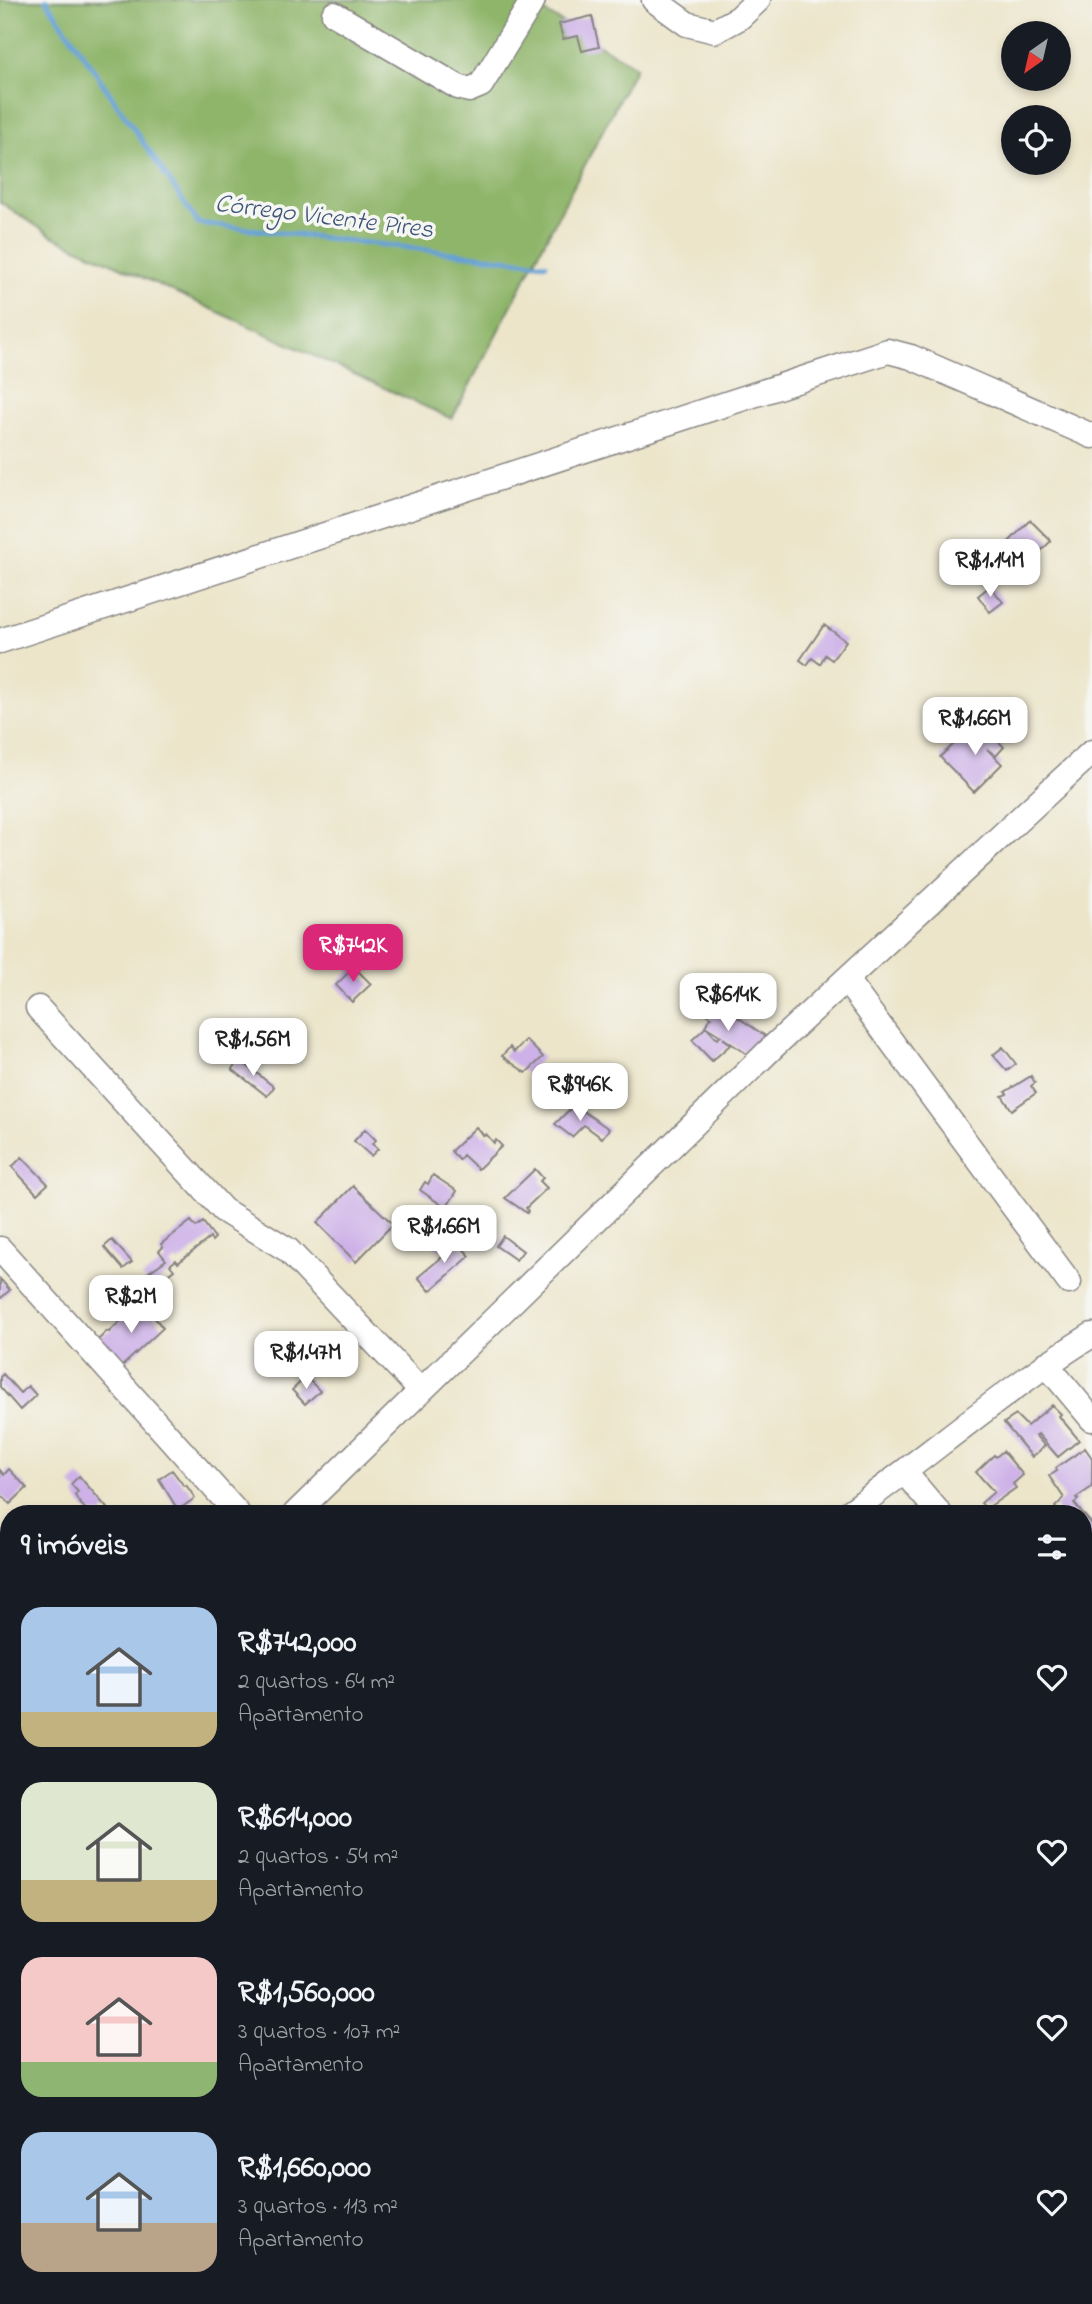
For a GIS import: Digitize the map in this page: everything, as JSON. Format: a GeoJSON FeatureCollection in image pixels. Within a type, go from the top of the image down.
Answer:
{"type":"FeatureCollection","features":[{"type":"Feature","properties":{"kind":"street"},"geometry":{"type":"LineString","coordinates":[[334,14],[458,88],[470,90],[481,85],[533,0]]}},
{"type":"Feature","properties":{"kind":"street"},"geometry":{"type":"LineString","coordinates":[[654,0],[687,24],[715,30],[738,18],[758,0]]}},
{"type":"Feature","properties":{"kind":"street"},"geometry":{"type":"LineString","coordinates":[[0,641],[888,351],[911,357],[1092,436]]}},
{"type":"Feature","properties":{"kind":"street"},"geometry":{"type":"LineString","coordinates":[[304,1505],[774,1046],[1092,751]]}},
{"type":"Feature","properties":{"kind":"street"},"geometry":{"type":"LineString","coordinates":[[846,980],[1069,1283]]}},
{"type":"Feature","properties":{"kind":"street"},"geometry":{"type":"LineString","coordinates":[[38,1008],[223,1210],[288,1250],[421,1391]]}},
{"type":"Feature","properties":{"kind":"street"},"geometry":{"type":"LineString","coordinates":[[0,1249],[229,1505]]}},
{"type":"Feature","properties":{"kind":"street"},"geometry":{"type":"LineString","coordinates":[[861,1505],[1046,1364],[1092,1335]]}},
{"type":"Feature","properties":{"kind":"street"},"geometry":{"type":"LineString","coordinates":[[1046,1364],[1092,1419]]}},
{"type":"Feature","properties":{"kind":"street"},"geometry":{"type":"LineString","coordinates":[[905,1473],[932,1505]]}},
{"type":"Feature","properties":{"kind":"green space"},"geometry":{"type":"Polygon","coordinates":[[[0,0],[525,0],[636,67],[452,419],[52,236],[0,202],[0,0]]]}},
{"type":"Feature","properties":{"kind":"building"},"geometry":{"type":"Polygon","coordinates":[[[592,16],[599,47],[582,51],[578,36],[563,39],[559,24],[592,16]]]}},
{"type":"Feature","properties":{"kind":"building"},"geometry":{"type":"Polygon","coordinates":[[[1030,520],[1051,541],[1023,568],[1003,548],[1030,520]]]}},
{"type":"Feature","properties":{"kind":"building"},"geometry":{"type":"Polygon","coordinates":[[[990,586],[1003,602],[990,612],[978,596],[990,586]]]}},
{"type":"Feature","properties":{"kind":"building"},"geometry":{"type":"Polygon","coordinates":[[[824,625],[846,641],[832,660],[825,655],[820,664],[812,658],[807,665],[800,660],[824,625]]]}},
{"type":"Feature","properties":{"kind":"building"},"geometry":{"type":"Polygon","coordinates":[[[973,726],[988,736],[995,728],[1002,735],[997,740],[1004,747],[996,756],[987,749],[1002,764],[974,792],[940,757],[973,726]]]}},
{"type":"Feature","properties":{"kind":"building"},"geometry":{"type":"Polygon","coordinates":[[[354,967],[371,984],[352,1002],[336,985],[354,967]]]}},
{"type":"Feature","properties":{"kind":"building"},"geometry":{"type":"Polygon","coordinates":[[[710,998],[771,1040],[753,1058],[723,1038],[730,1045],[712,1061],[692,1040],[706,1027],[717,1039],[721,1036],[705,1026],[711,1017],[701,1010],[710,998]]]}},
{"type":"Feature","properties":{"kind":"building"},"geometry":{"type":"Polygon","coordinates":[[[526,1040],[543,1057],[526,1073],[502,1056],[510,1047],[514,1052],[526,1040]]]}},
{"type":"Feature","properties":{"kind":"building"},"geometry":{"type":"Polygon","coordinates":[[[1003,1047],[1016,1064],[1007,1071],[993,1055],[1003,1047]]]}},
{"type":"Feature","properties":{"kind":"building"},"geometry":{"type":"Polygon","coordinates":[[[239,1059],[274,1087],[267,1096],[232,1069],[239,1059]]]}},
{"type":"Feature","properties":{"kind":"building"},"geometry":{"type":"Polygon","coordinates":[[[1031,1076],[1035,1083],[1031,1086],[1036,1093],[1012,1110],[1002,1096],[1031,1076]]]}},
{"type":"Feature","properties":{"kind":"building"},"geometry":{"type":"Polygon","coordinates":[[[574,1105],[609,1129],[602,1138],[584,1125],[572,1137],[555,1124],[574,1105]]]}},
{"type":"Feature","properties":{"kind":"building"},"geometry":{"type":"Polygon","coordinates":[[[476,1127],[484,1136],[486,1134],[494,1143],[496,1140],[502,1146],[478,1169],[463,1155],[459,1160],[451,1151],[476,1127]]]}},
{"type":"Feature","properties":{"kind":"building"},"geometry":{"type":"Polygon","coordinates":[[[365,1129],[376,1140],[372,1144],[378,1149],[371,1156],[354,1141],[365,1129]]]}},
{"type":"Feature","properties":{"kind":"building"},"geometry":{"type":"Polygon","coordinates":[[[22,1157],[48,1184],[37,1194],[12,1167],[22,1157]]]}},
{"type":"Feature","properties":{"kind":"building"},"geometry":{"type":"Polygon","coordinates":[[[535,1169],[543,1178],[540,1181],[547,1188],[526,1208],[527,1213],[505,1198],[535,1169]]]}},
{"type":"Feature","properties":{"kind":"building"},"geometry":{"type":"Polygon","coordinates":[[[433,1175],[457,1191],[446,1208],[420,1190],[425,1182],[428,1184],[433,1175]]]}},
{"type":"Feature","properties":{"kind":"building"},"geometry":{"type":"Polygon","coordinates":[[[353,1186],[393,1224],[356,1262],[317,1223],[353,1186]]]}},
{"type":"Feature","properties":{"kind":"building"},"geometry":{"type":"Polygon","coordinates":[[[450,1218],[460,1231],[440,1250],[427,1240],[450,1218]]]}},
{"type":"Feature","properties":{"kind":"building"},"geometry":{"type":"Polygon","coordinates":[[[191,1221],[196,1227],[203,1222],[215,1238],[212,1241],[210,1238],[178,1263],[176,1260],[170,1265],[174,1270],[150,1288],[142,1277],[166,1260],[159,1251],[163,1247],[161,1244],[191,1221]]]}},
{"type":"Feature","properties":{"kind":"building"},"geometry":{"type":"Polygon","coordinates":[[[503,1236],[523,1251],[516,1260],[496,1246],[503,1236]]]}},
{"type":"Feature","properties":{"kind":"building"},"geometry":{"type":"Polygon","coordinates":[[[453,1238],[470,1256],[430,1291],[418,1277],[448,1252],[444,1247],[453,1238]]]}},
{"type":"Feature","properties":{"kind":"building"},"geometry":{"type":"Polygon","coordinates":[[[112,1240],[132,1262],[123,1269],[104,1247],[112,1240]]]}},
{"type":"Feature","properties":{"kind":"building"},"geometry":{"type":"Polygon","coordinates":[[[0,1279],[10,1290],[0,1299],[0,1279]]]}},
{"type":"Feature","properties":{"kind":"building"},"geometry":{"type":"Polygon","coordinates":[[[141,1301],[163,1328],[120,1368],[98,1340],[141,1301]]]}},
{"type":"Feature","properties":{"kind":"building"},"geometry":{"type":"Polygon","coordinates":[[[3,1374],[20,1393],[28,1386],[36,1395],[20,1410],[0,1387],[0,1377],[3,1374]]]}},
{"type":"Feature","properties":{"kind":"building"},"geometry":{"type":"Polygon","coordinates":[[[306,1377],[320,1391],[305,1404],[292,1390],[306,1377]]]}},
{"type":"Feature","properties":{"kind":"building"},"geometry":{"type":"Polygon","coordinates":[[[1052,1405],[1079,1440],[1058,1457],[1038,1434],[1036,1436],[1045,1446],[1032,1457],[1004,1423],[1016,1415],[1027,1426],[1052,1405]]]}},
{"type":"Feature","properties":{"kind":"building"},"geometry":{"type":"Polygon","coordinates":[[[1085,1448],[1092,1458],[1092,1487],[1076,1498],[1078,1500],[1074,1503],[1076,1505],[1057,1505],[1064,1498],[1049,1476],[1057,1471],[1056,1468],[1085,1448]]]}},
{"type":"Feature","properties":{"kind":"building"},"geometry":{"type":"Polygon","coordinates":[[[1003,1451],[1023,1475],[1013,1484],[1016,1488],[992,1505],[983,1505],[981,1503],[994,1492],[976,1472],[994,1455],[996,1457],[1003,1451]]]}},
{"type":"Feature","properties":{"kind":"building"},"geometry":{"type":"Polygon","coordinates":[[[9,1469],[27,1488],[10,1504],[0,1494],[0,1470],[4,1475],[9,1469]]]}},
{"type":"Feature","properties":{"kind":"building"},"geometry":{"type":"Polygon","coordinates":[[[172,1470],[195,1498],[185,1505],[175,1505],[159,1479],[172,1470]]]}},
{"type":"Feature","properties":{"kind":"building"},"geometry":{"type":"Polygon","coordinates":[[[79,1476],[104,1505],[82,1505],[75,1495],[78,1492],[71,1484],[79,1476]]]}},
{"type":"Feature","properties":{"kind":"waterway","name":"Córrego Vicente Pires"},"geometry":{"type":"LineString","coordinates":[[46,0],[198,223],[546,264]]}}]}
